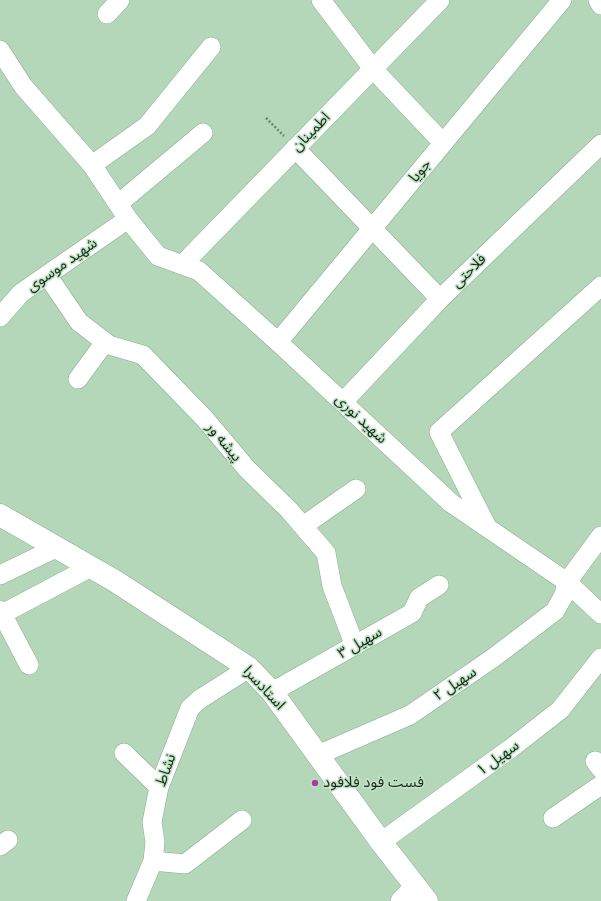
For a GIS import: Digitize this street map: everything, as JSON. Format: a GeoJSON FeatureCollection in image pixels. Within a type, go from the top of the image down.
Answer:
{"type":"FeatureCollection","features":[{"type":"Feature","properties":{"kind":"main road","name":"استادسرا"},"geometry":{"type":"LineString","coordinates":[[0,515],[91,567],[248,668],[272,692],[381,842],[421,893]]}},
{"type":"Feature","properties":{"kind":"street"},"geometry":{"type":"LineString","coordinates":[[107,14],[120,0]]}},
{"type":"Feature","properties":{"kind":"street","name":"اطمینان"},"geometry":{"type":"LineString","coordinates":[[182,265],[440,0]]}},
{"type":"Feature","properties":{"kind":"street","name":"جویا"},"geometry":{"type":"LineString","coordinates":[[278,342],[562,0]]}},
{"type":"Feature","properties":{"kind":"street"},"geometry":{"type":"LineString","coordinates":[[598,0],[601,5]]}},
{"type":"Feature","properties":{"kind":"street"},"geometry":{"type":"LineString","coordinates":[[331,3],[373,69],[443,143]]}},
{"type":"Feature","properties":{"kind":"street"},"geometry":{"type":"LineString","coordinates":[[92,165],[147,126],[211,47]]}},
{"type":"Feature","properties":{"kind":"street","name":"شهید نوری"},"geometry":{"type":"LineString","coordinates":[[0,50],[23,86],[92,165],[123,212],[158,256],[198,271],[278,342],[451,503],[567,582],[601,614]]}},
{"type":"Feature","properties":{"kind":"street","name":"شهید موسوی"},"geometry":{"type":"LineString","coordinates":[[0,317],[21,293],[48,275],[123,212],[203,133]]}},
{"type":"Feature","properties":{"kind":"street","name":"فلاحتی"},"geometry":{"type":"LineString","coordinates":[[343,402],[440,299],[601,144]]}},
{"type":"Feature","properties":{"kind":"street"},"geometry":{"type":"LineString","coordinates":[[295,148],[372,230],[440,299]]}},
{"type":"Feature","properties":{"kind":"street","name":"پیشه ور"},"geometry":{"type":"LineString","coordinates":[[48,275],[79,322],[110,345],[143,356],[205,418],[247,469],[289,510],[326,553],[332,586],[355,646]]}},
{"type":"Feature","properties":{"kind":"street"},"geometry":{"type":"LineString","coordinates":[[489,530],[439,432],[601,286]]}},
{"type":"Feature","properties":{"kind":"street"},"geometry":{"type":"LineString","coordinates":[[78,379],[105,342]]}},
{"type":"Feature","properties":{"kind":"street"},"geometry":{"type":"LineString","coordinates":[[303,526],[356,489]]}},
{"type":"Feature","properties":{"kind":"street","name":"سهیل ۲"},"geometry":{"type":"LineString","coordinates":[[318,756],[410,714],[493,658],[555,611],[564,595],[567,582],[601,536]]}},
{"type":"Feature","properties":{"kind":"street"},"geometry":{"type":"LineString","coordinates":[[0,575],[58,547]]}},
{"type":"Feature","properties":{"kind":"street"},"geometry":{"type":"LineString","coordinates":[[29,665],[1,612],[91,567]]}},
{"type":"Feature","properties":{"kind":"street","name":"سهیل ۳"},"geometry":{"type":"LineString","coordinates":[[272,692],[412,614],[419,598],[438,585]]}},
{"type":"Feature","properties":{"kind":"street","name":"سهیل ۱"},"geometry":{"type":"LineString","coordinates":[[381,842],[510,749],[560,710],[601,658]]}},
{"type":"Feature","properties":{"kind":"street","name":"نشاط"},"geometry":{"type":"LineString","coordinates":[[136,901],[153,861],[155,842],[152,822],[159,787],[190,708],[200,698],[248,668]]}},
{"type":"Feature","properties":{"kind":"street"},"geometry":{"type":"LineString","coordinates":[[124,753],[159,787]]}},
{"type":"Feature","properties":{"kind":"street"},"geometry":{"type":"LineString","coordinates":[[553,818],[601,785]]}},
{"type":"Feature","properties":{"kind":"street"},"geometry":{"type":"LineString","coordinates":[[153,861],[185,864],[242,820]]}},
{"type":"Feature","properties":{"kind":"street"},"geometry":{"type":"LineString","coordinates":[[400,901],[421,893]]}},
{"type":"Feature","properties":{"kind":"path"},"geometry":{"type":"LineString","coordinates":[[266,118],[295,148]]}},
{"type":"Feature","properties":{"kind":"place","name":"فست فود فلافود"},"geometry":{"type":"Point","coordinates":[315,783]}}]}
